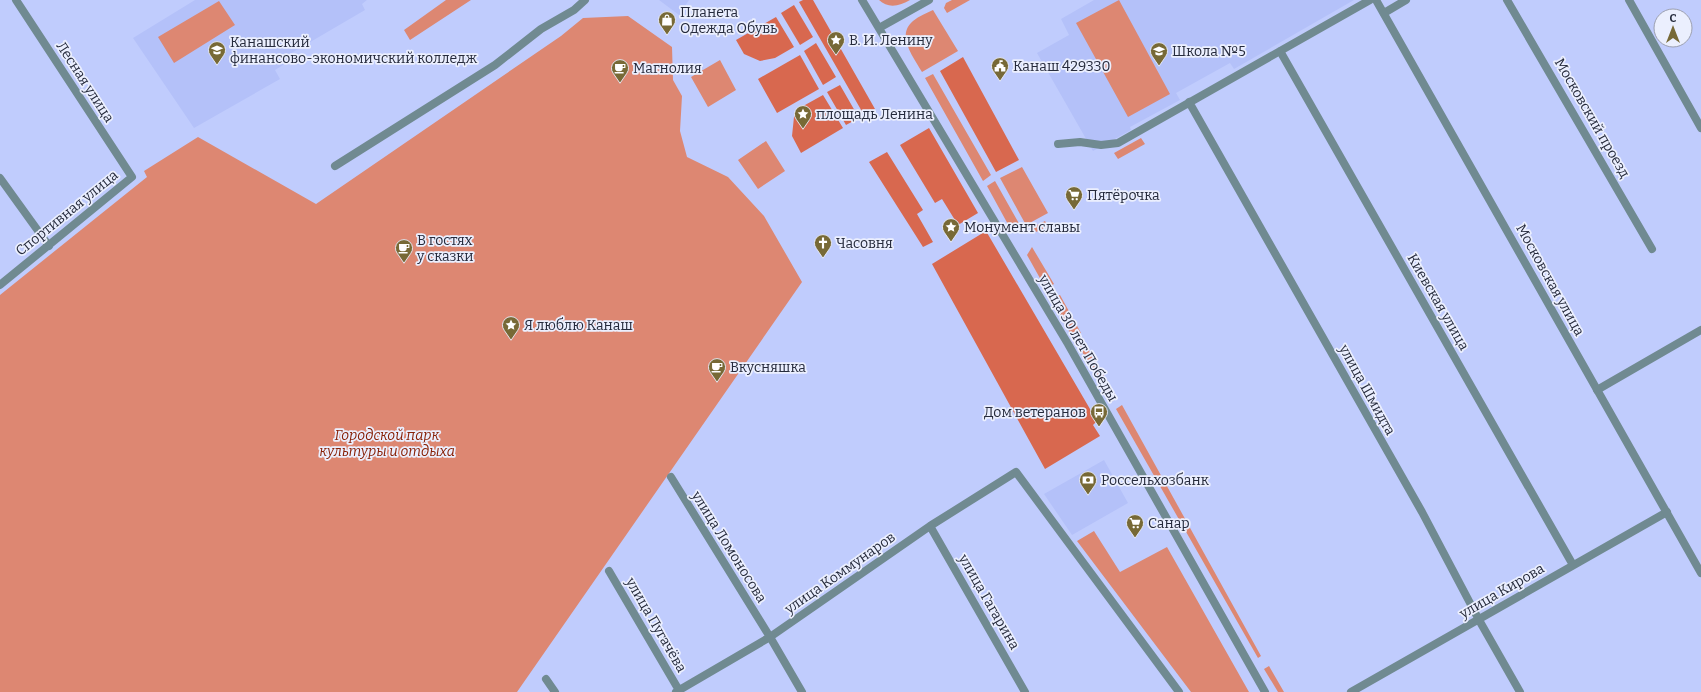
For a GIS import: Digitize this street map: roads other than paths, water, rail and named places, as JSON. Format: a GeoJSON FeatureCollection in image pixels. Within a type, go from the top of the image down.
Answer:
{"type":"FeatureCollection","features":[{"type":"Feature","properties":{"kind":"street","name":"Лесная улица"},"geometry":{"type":"LineString","coordinates":[[16,0],[132,177]]}},
{"type":"Feature","properties":{"kind":"street"},"geometry":{"type":"LineString","coordinates":[[335,166],[495,64],[541,29],[574,10],[585,0]]}},
{"type":"Feature","properties":{"kind":"street","name":"улица 30 лет Победы"},"geometry":{"type":"LineString","coordinates":[[862,0],[1068,344],[1265,692]]}},
{"type":"Feature","properties":{"kind":"street"},"geometry":{"type":"LineString","coordinates":[[879,28],[929,0]]}},
{"type":"Feature","properties":{"kind":"street"},"geometry":{"type":"LineString","coordinates":[[1058,144],[1080,142],[1100,145],[1118,143],[1370,0]]}},
{"type":"Feature","properties":{"kind":"street","name":"Московская улица"},"geometry":{"type":"LineString","coordinates":[[1376,0],[1701,573]]}},
{"type":"Feature","properties":{"kind":"street"},"geometry":{"type":"LineString","coordinates":[[1384,13],[1406,0]]}},
{"type":"Feature","properties":{"kind":"street","name":"Московский проезд"},"geometry":{"type":"LineString","coordinates":[[1507,0],[1652,249]]}},
{"type":"Feature","properties":{"kind":"street"},"geometry":{"type":"LineString","coordinates":[[1629,0],[1701,128]]}},
{"type":"Feature","properties":{"kind":"street","name":"Киевская улица"},"geometry":{"type":"LineString","coordinates":[[1280,51],[1573,565]]}},
{"type":"Feature","properties":{"kind":"street","name":"улица Шмидта"},"geometry":{"type":"LineString","coordinates":[[1190,102],[1422,512],[1479,620],[1520,692]]}},
{"type":"Feature","properties":{"kind":"street","name":"Спортивная улица"},"geometry":{"type":"LineString","coordinates":[[0,285],[132,177]]}},
{"type":"Feature","properties":{"kind":"street"},"geometry":{"type":"LineString","coordinates":[[0,178],[49,246]]}},
{"type":"Feature","properties":{"kind":"street"},"geometry":{"type":"LineString","coordinates":[[1597,390],[1701,330]]}},
{"type":"Feature","properties":{"kind":"street","name":"улица Коммунаров"},"geometry":{"type":"LineString","coordinates":[[679,691],[770,637],[930,526],[1016,472],[1179,692]]}},
{"type":"Feature","properties":{"kind":"street","name":"улица Ломоносова"},"geometry":{"type":"LineString","coordinates":[[671,477],[770,637],[802,692]]}},
{"type":"Feature","properties":{"kind":"street","name":"улица Кирова"},"geometry":{"type":"LineString","coordinates":[[1351,692],[1667,512]]}},
{"type":"Feature","properties":{"kind":"street","name":"улица Гагарина"},"geometry":{"type":"LineString","coordinates":[[930,526],[1025,692]]}},
{"type":"Feature","properties":{"kind":"street","name":"улица Пугачёва"},"geometry":{"type":"LineString","coordinates":[[609,571],[679,691]]}},
{"type":"Feature","properties":{"kind":"street"},"geometry":{"type":"LineString","coordinates":[[546,679],[555,692]]}},
{"type":"Feature","properties":{"kind":"place","name":"Планета Одежда Обувь"},"geometry":{"type":"Point","coordinates":[667,35]}},
{"type":"Feature","properties":{"kind":"place","name":"В. И. Ленину"},"geometry":{"type":"Point","coordinates":[836,55]}},
{"type":"Feature","properties":{"kind":"place","name":"Канашский финансово-экономичский колледж"},"geometry":{"type":"Point","coordinates":[217,65]}},
{"type":"Feature","properties":{"kind":"place","name":"Школа №5"},"geometry":{"type":"Point","coordinates":[1159,66]}},
{"type":"Feature","properties":{"kind":"place","name":"Канаш 429330"},"geometry":{"type":"Point","coordinates":[1000,81]}},
{"type":"Feature","properties":{"kind":"place","name":"Магнолия"},"geometry":{"type":"Point","coordinates":[620,83]}},
{"type":"Feature","properties":{"kind":"place","name":"площадь Ленина"},"geometry":{"type":"Point","coordinates":[803,129]}},
{"type":"Feature","properties":{"kind":"place","name":"Пятёрочка"},"geometry":{"type":"Point","coordinates":[1074,210]}},
{"type":"Feature","properties":{"kind":"place","name":"Монумент славы"},"geometry":{"type":"Point","coordinates":[951,242]}},
{"type":"Feature","properties":{"kind":"place","name":"Часовня"},"geometry":{"type":"Point","coordinates":[823,258]}},
{"type":"Feature","properties":{"kind":"place","name":"В гостях у сказки"},"geometry":{"type":"Point","coordinates":[404,263]}},
{"type":"Feature","properties":{"kind":"place","name":"Я люблю Канаш"},"geometry":{"type":"Point","coordinates":[511,340]}},
{"type":"Feature","properties":{"kind":"place","name":"Вкусняшка"},"geometry":{"type":"Point","coordinates":[717,382]}},
{"type":"Feature","properties":{"kind":"place","name":"Дом ветеранов"},"geometry":{"type":"Point","coordinates":[1099,427]}},
{"type":"Feature","properties":{"kind":"place","name":"Россельхозбанк"},"geometry":{"type":"Point","coordinates":[1088,495]}},
{"type":"Feature","properties":{"kind":"place","name":"Санар"},"geometry":{"type":"Point","coordinates":[1135,538]}},
{"type":"Feature","properties":{"kind":"park label","name":"Городской парк культуры и отдыха"},"geometry":{"type":"Point","coordinates":[387,444]}}]}
